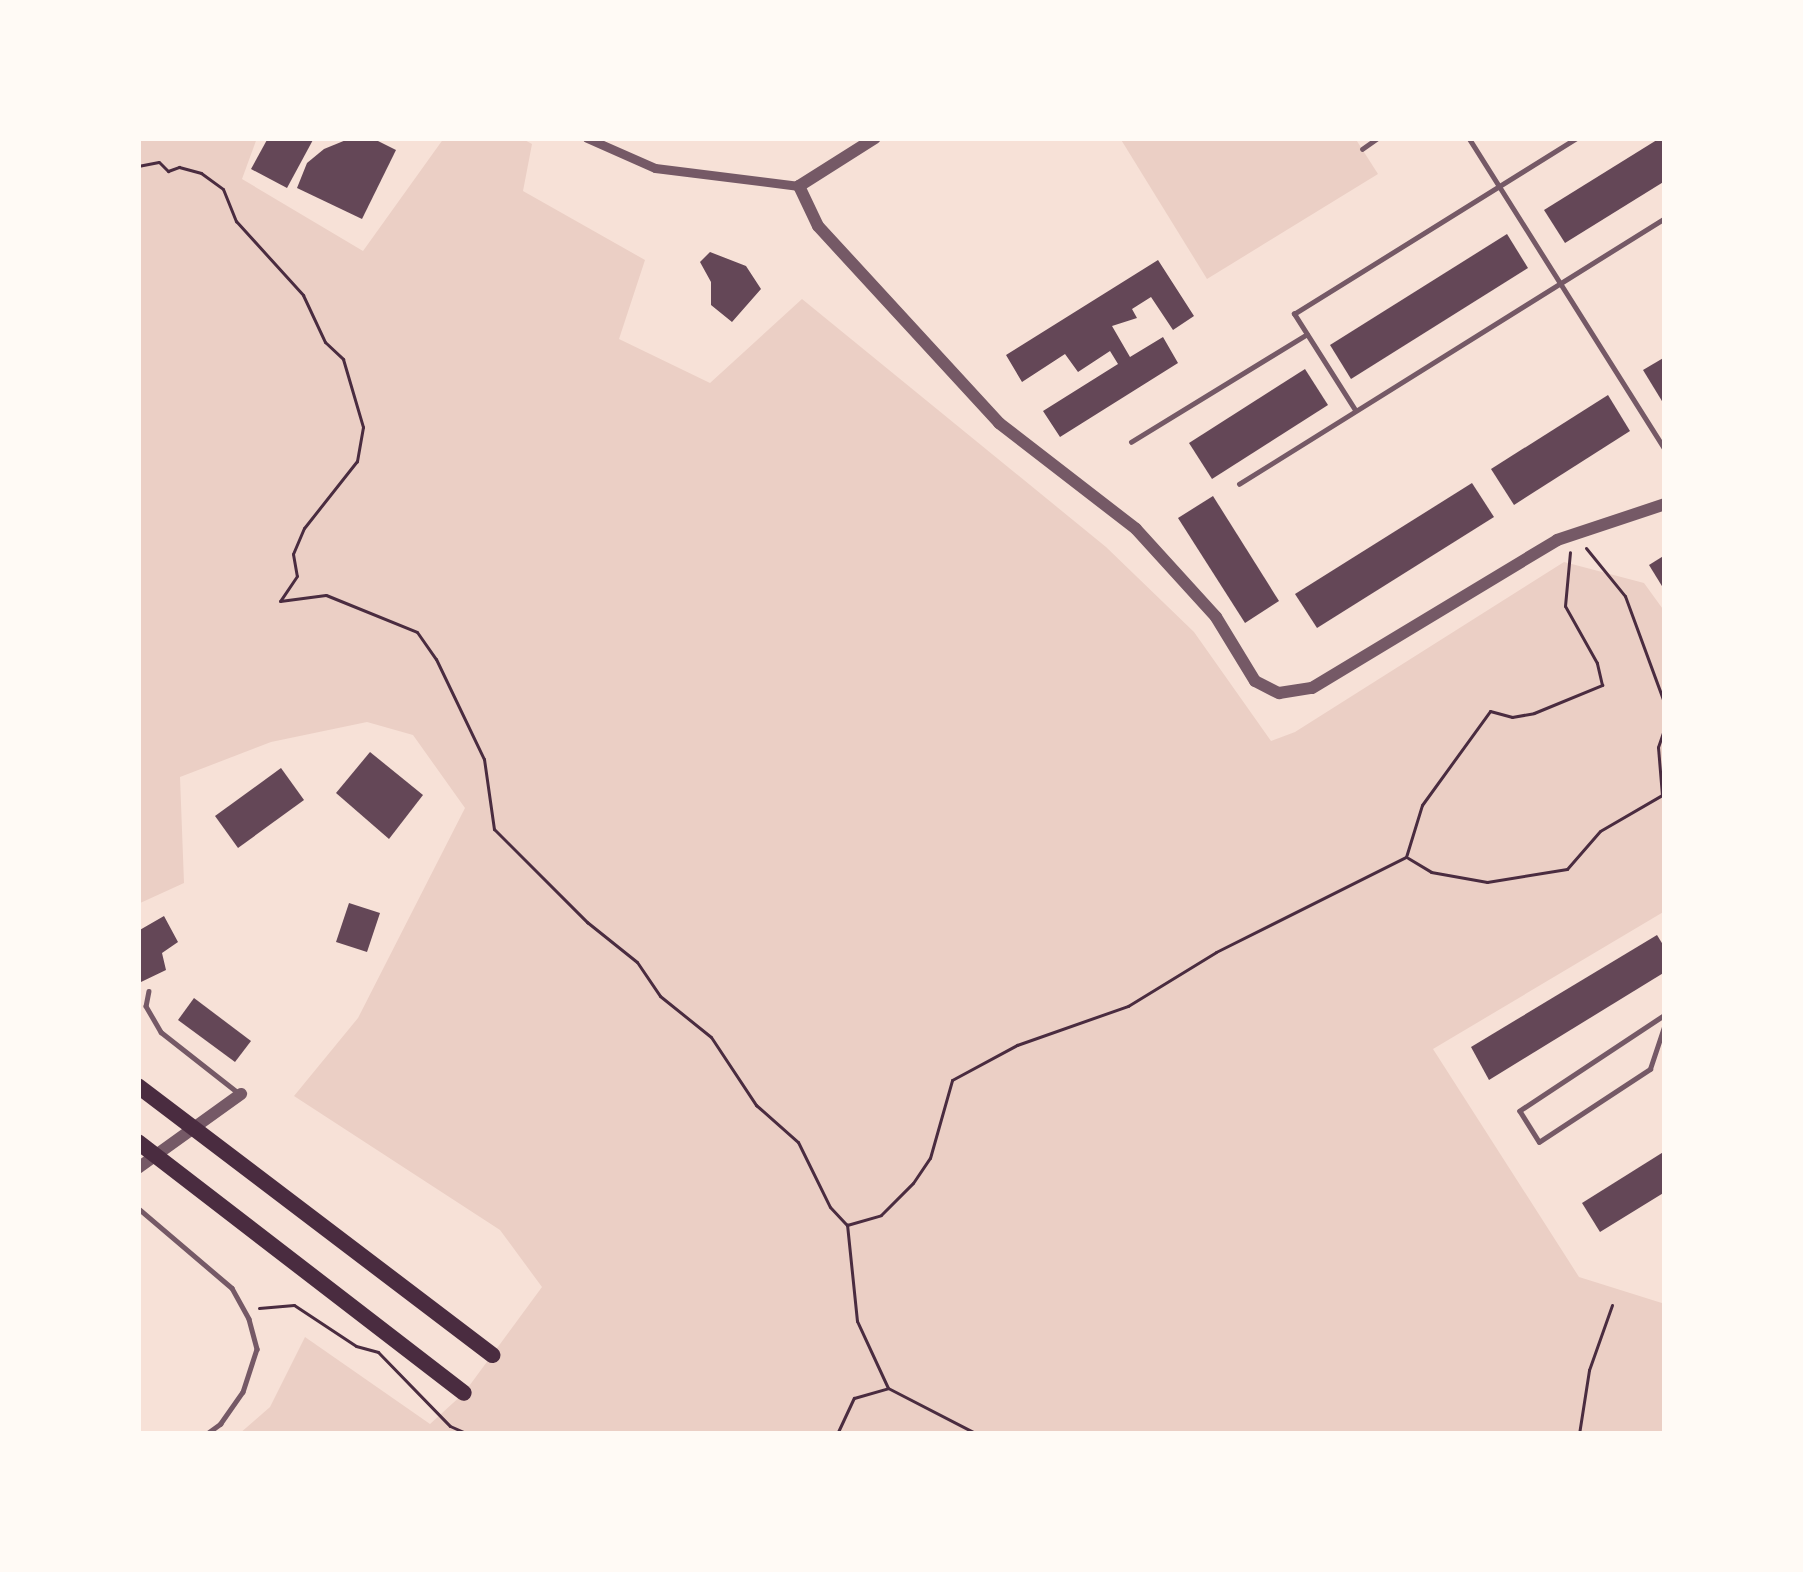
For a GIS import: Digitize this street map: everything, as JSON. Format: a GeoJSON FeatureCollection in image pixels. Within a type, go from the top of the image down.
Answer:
{"type":"FeatureCollection","features":[{"type":"Feature","properties":{"kind":"highway"},"geometry":{"type":"LineString","coordinates":[[138,1087],[493,1354]]}},
{"type":"Feature","properties":{"kind":"highway"},"geometry":{"type":"LineString","coordinates":[[138,1142],[464,1394]]}},
{"type":"Feature","properties":{"kind":"street"},"geometry":{"type":"LineString","coordinates":[[586,138],[655,169],[799,187],[875,138]]}},
{"type":"Feature","properties":{"kind":"street"},"geometry":{"type":"LineString","coordinates":[[799,187],[818,226],[999,423],[1136,529],[1216,616],[1255,681],[1279,692],[1312,688],[1575,534],[1665,504]]}},
{"type":"Feature","properties":{"kind":"street"},"geometry":{"type":"LineString","coordinates":[[138,1168],[241,1094]]}},
{"type":"Feature","properties":{"kind":"lane"},"geometry":{"type":"LineString","coordinates":[[1362,149],[1378,138]]}},
{"type":"Feature","properties":{"kind":"lane"},"geometry":{"type":"LineString","coordinates":[[1469,138],[1665,449]]}},
{"type":"Feature","properties":{"kind":"lane"},"geometry":{"type":"LineString","coordinates":[[1355,410],[1294,314],[1577,138]]}},
{"type":"Feature","properties":{"kind":"lane"},"geometry":{"type":"LineString","coordinates":[[1239,484],[1665,218]]}},
{"type":"Feature","properties":{"kind":"lane"},"geometry":{"type":"LineString","coordinates":[[1132,442],[1307,334]]}},
{"type":"Feature","properties":{"kind":"lane"},"geometry":{"type":"LineString","coordinates":[[149,991],[146,1006],[161,1032],[241,1094]]}},
{"type":"Feature","properties":{"kind":"lane"},"geometry":{"type":"LineString","coordinates":[[1664,1028],[1650,1069],[1539,1142],[1520,1111],[1665,1015]]}},
{"type":"Feature","properties":{"kind":"lane"},"geometry":{"type":"LineString","coordinates":[[138,1208],[232,1288],[257,1349],[243,1392],[221,1424],[207,1434]]}},
{"type":"Feature","properties":{"kind":"path"},"geometry":{"type":"LineString","coordinates":[[138,166],[159,162],[168,172],[179,167],[223,189],[236,221],[269,250],[303,295],[325,342],[343,359],[363,427],[357,461],[304,528],[293,554],[297,576],[280,601],[326,595],[417,632],[436,659],[484,759],[494,829],[587,922],[637,962],[660,996],[711,1036],[756,1106],[799,1142],[830,1208],[847,1226],[857,1322],[888,1388],[977,1434]]}},
{"type":"Feature","properties":{"kind":"path"},"geometry":{"type":"LineString","coordinates":[[1575,534],[1624,596],[1665,705]]}},
{"type":"Feature","properties":{"kind":"path"},"geometry":{"type":"LineString","coordinates":[[847,1226],[881,1215],[913,1183],[930,1158],[952,1080],[1017,1045],[1128,1006],[1216,952],[1406,857],[1423,805],[1490,711],[1512,717],[1534,712],[1602,685],[1597,663],[1564,606],[1572,559]]}},
{"type":"Feature","properties":{"kind":"path"},"geometry":{"type":"LineString","coordinates":[[1406,857],[1431,872],[1486,882],[1567,868],[1600,831],[1662,795],[1658,747],[1665,727]]}},
{"type":"Feature","properties":{"kind":"path"},"geometry":{"type":"LineString","coordinates":[[245,1312],[294,1305],[356,1346],[379,1352],[450,1426],[468,1434]]}},
{"type":"Feature","properties":{"kind":"path"},"geometry":{"type":"LineString","coordinates":[[1579,1434],[1589,1370],[1612,1305]]}},
{"type":"Feature","properties":{"kind":"path"},"geometry":{"type":"LineString","coordinates":[[837,1434],[854,1398],[888,1388]]}},
{"type":"Feature","properties":{"kind":"shaded area"},"geometry":{"type":"Polygon","coordinates":[[[138,138],[257,138],[242,179],[363,251],[444,138],[521,138],[532,144],[523,191],[645,260],[619,339],[710,383],[802,299],[1106,547],[1194,632],[1271,741],[1295,732],[1564,562],[1644,583],[1665,612],[1665,911],[1433,1049],[1579,1277],[1665,1304],[1665,1434],[239,1434],[270,1407],[305,1337],[430,1424],[464,1393],[542,1287],[500,1230],[294,1096],[358,1018],[465,808],[413,735],[367,722],[271,742],[180,777],[184,883],[138,904],[138,138]]]}},
{"type":"Feature","properties":{"kind":"shaded area"},"geometry":{"type":"Polygon","coordinates":[[[1120,138],[1355,138],[1378,174],[1207,279],[1120,138]]]}},
{"type":"Feature","properties":{"kind":"building"},"geometry":{"type":"Polygon","coordinates":[[[268,138],[314,138],[287,188],[251,169],[268,138]]]}},
{"type":"Feature","properties":{"kind":"building"},"geometry":{"type":"Polygon","coordinates":[[[1665,138],[1665,181],[1565,243],[1544,210],[1665,138]]]}},
{"type":"Feature","properties":{"kind":"building"},"geometry":{"type":"Polygon","coordinates":[[[374,139],[396,150],[362,219],[297,188],[307,163],[324,149],[346,140],[374,139]]]}},
{"type":"Feature","properties":{"kind":"building"},"geometry":{"type":"Polygon","coordinates":[[[1507,234],[1528,268],[1351,379],[1330,345],[1507,234]]]}},
{"type":"Feature","properties":{"kind":"building"},"geometry":{"type":"Polygon","coordinates":[[[710,252],[746,266],[761,289],[732,322],[711,305],[711,282],[700,262],[710,252]]]}},
{"type":"Feature","properties":{"kind":"building"},"geometry":{"type":"Polygon","coordinates":[[[1158,260],[1194,316],[1173,330],[1151,297],[1132,309],[1137,318],[1112,326],[1130,357],[1163,337],[1178,363],[1060,437],[1043,411],[1118,364],[1110,351],[1078,372],[1065,354],[1022,382],[1006,355],[1158,260]]]}},
{"type":"Feature","properties":{"kind":"building"},"geometry":{"type":"Polygon","coordinates":[[[1665,357],[1665,406],[1643,370],[1665,357]]]}},
{"type":"Feature","properties":{"kind":"building"},"geometry":{"type":"Polygon","coordinates":[[[1305,369],[1328,405],[1212,479],[1189,443],[1305,369]]]}},
{"type":"Feature","properties":{"kind":"building"},"geometry":{"type":"Polygon","coordinates":[[[1608,395],[1630,431],[1514,505],[1491,469],[1608,395]]]}},
{"type":"Feature","properties":{"kind":"building"},"geometry":{"type":"Polygon","coordinates":[[[1472,483],[1494,517],[1317,628],[1295,594],[1472,483]]]}},
{"type":"Feature","properties":{"kind":"building"},"geometry":{"type":"Polygon","coordinates":[[[1213,496],[1279,601],[1245,623],[1178,518],[1213,496]]]}},
{"type":"Feature","properties":{"kind":"building"},"geometry":{"type":"Polygon","coordinates":[[[1665,555],[1665,591],[1649,565],[1665,555]]]}},
{"type":"Feature","properties":{"kind":"building"},"geometry":{"type":"Polygon","coordinates":[[[370,752],[423,795],[389,839],[336,793],[370,752]]]}},
{"type":"Feature","properties":{"kind":"building"},"geometry":{"type":"Polygon","coordinates":[[[281,768],[304,800],[238,848],[215,816],[281,768]]]}},
{"type":"Feature","properties":{"kind":"building"},"geometry":{"type":"Polygon","coordinates":[[[349,903],[380,913],[367,952],[336,942],[349,903]]]}},
{"type":"Feature","properties":{"kind":"building"},"geometry":{"type":"Polygon","coordinates":[[[164,916],[178,942],[162,953],[166,970],[141,982],[138,931],[164,916]]]}},
{"type":"Feature","properties":{"kind":"building"},"geometry":{"type":"Polygon","coordinates":[[[1657,935],[1665,948],[1665,972],[1489,1080],[1471,1047],[1657,935]]]}},
{"type":"Feature","properties":{"kind":"building"},"geometry":{"type":"Polygon","coordinates":[[[194,998],[251,1041],[235,1062],[178,1020],[194,998]]]}},
{"type":"Feature","properties":{"kind":"building"},"geometry":{"type":"Polygon","coordinates":[[[1665,1151],[1665,1192],[1600,1232],[1582,1203],[1665,1151]]]}}]}
